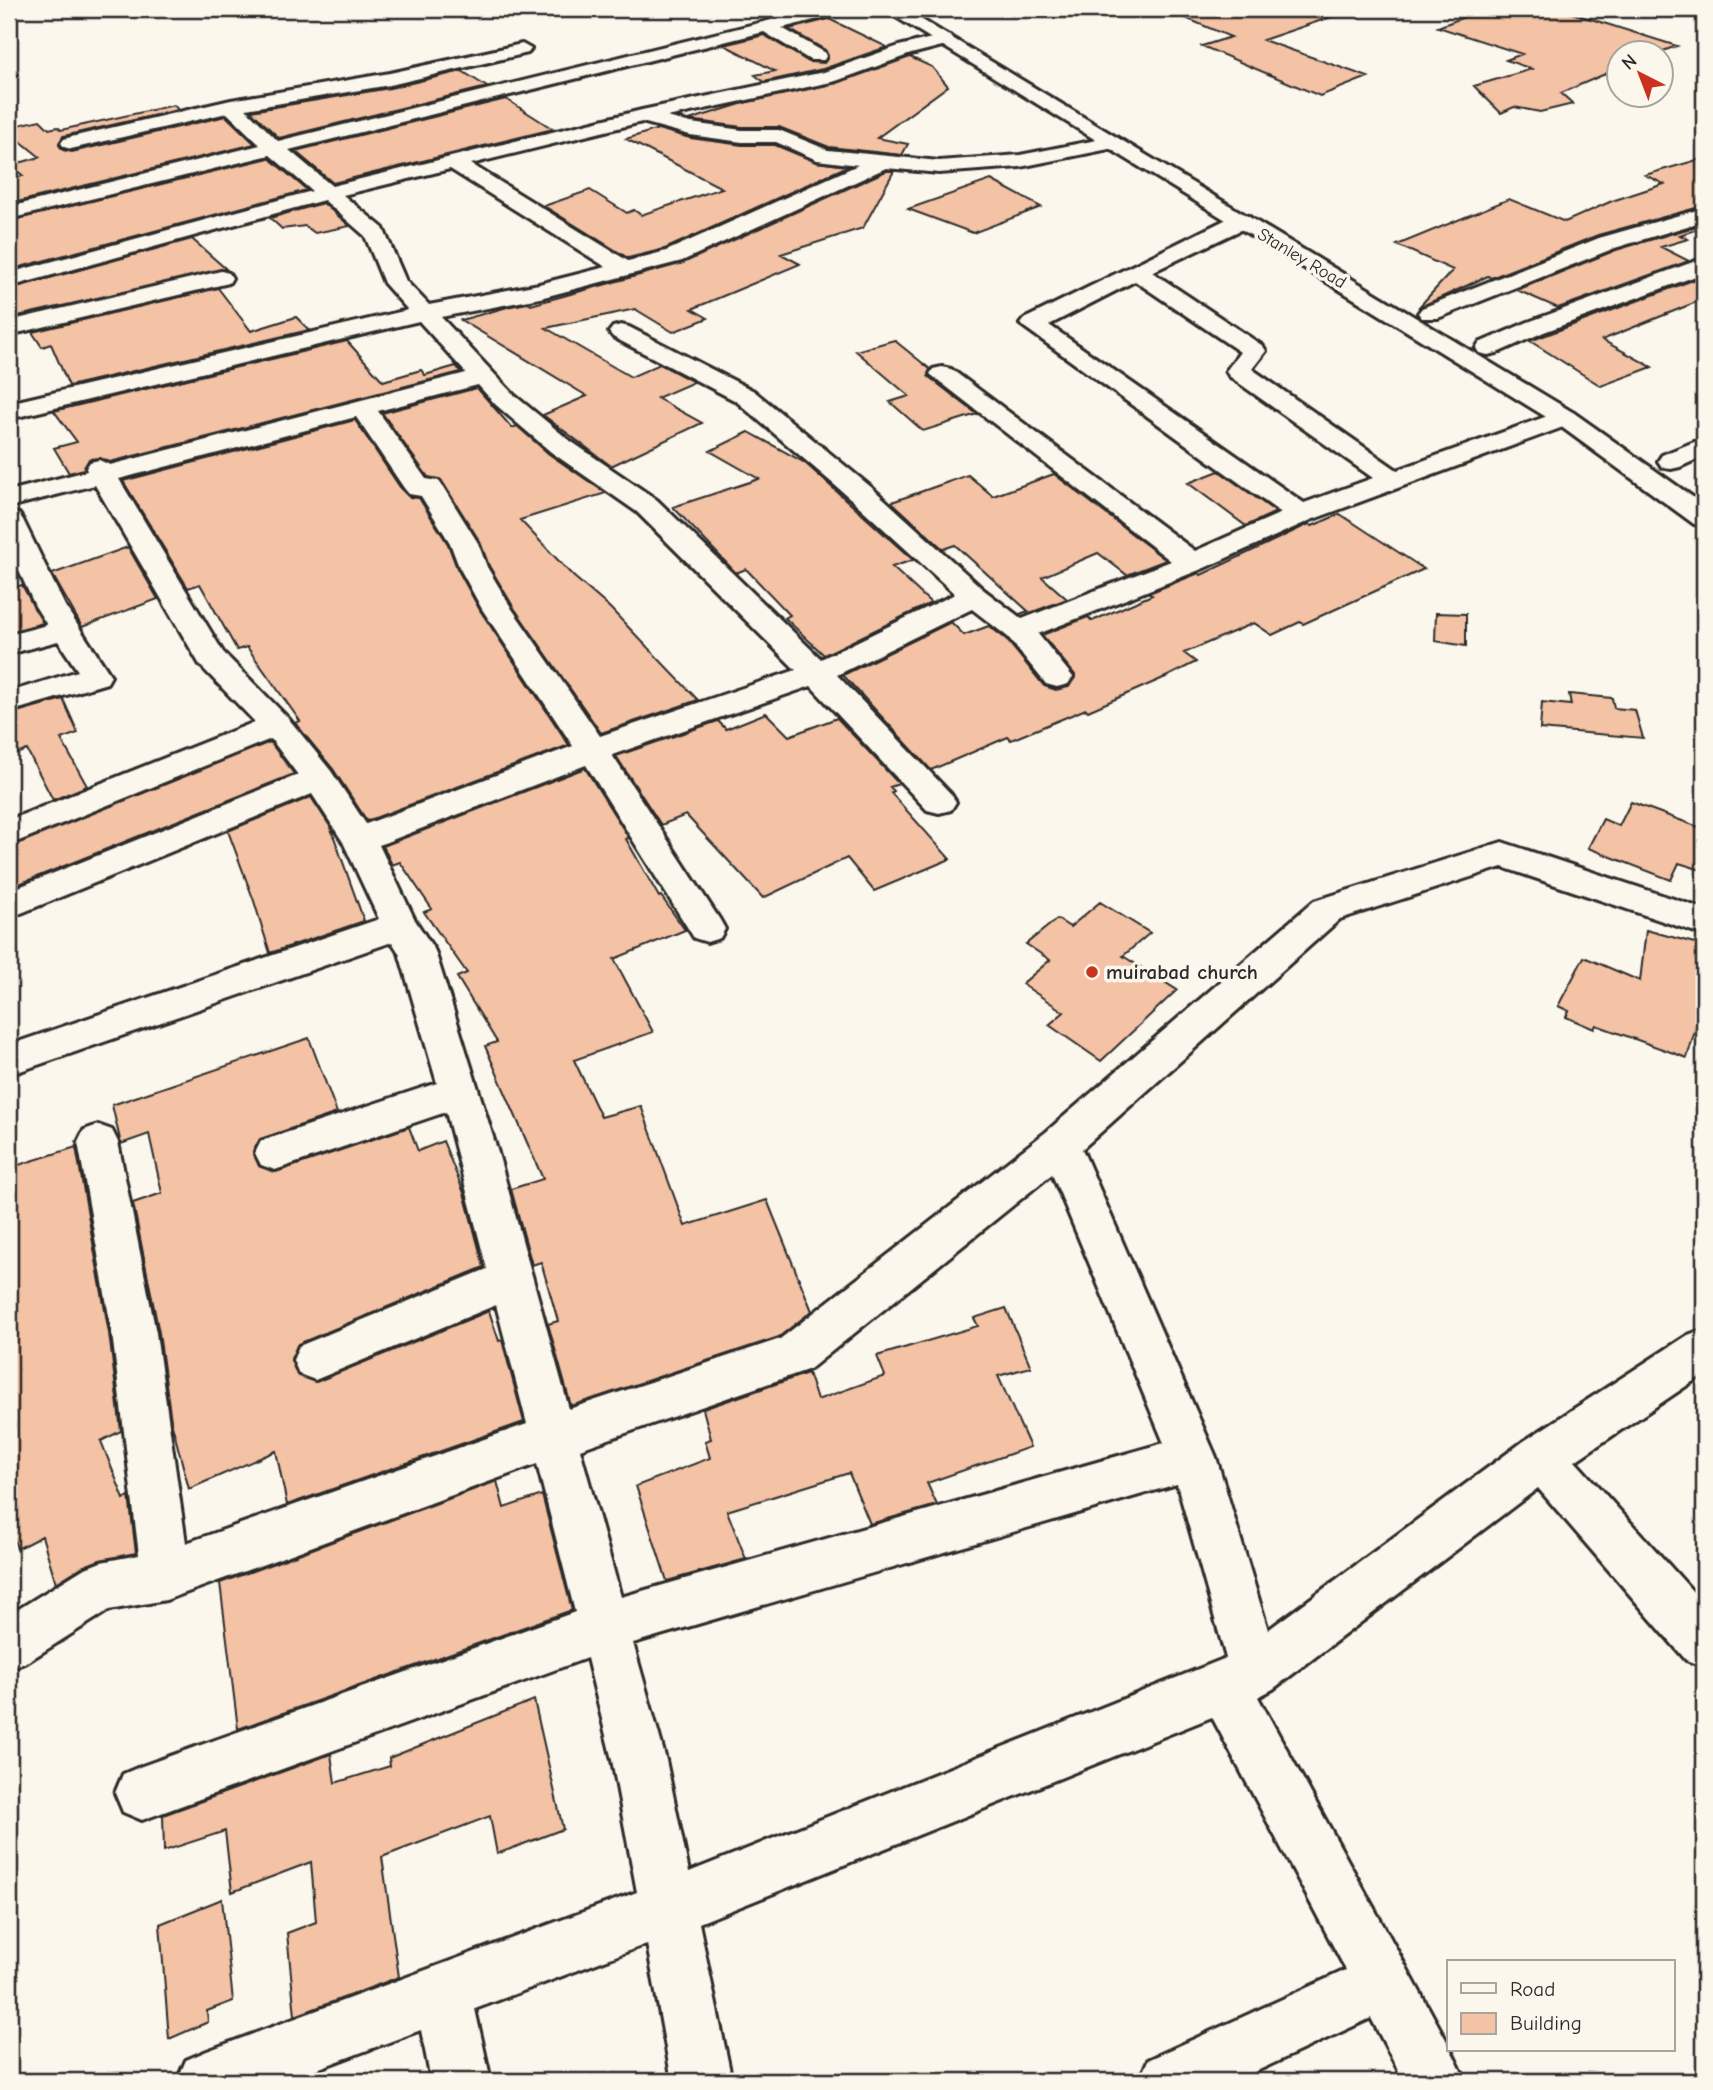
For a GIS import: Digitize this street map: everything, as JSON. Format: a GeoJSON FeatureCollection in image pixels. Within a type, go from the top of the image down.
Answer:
{"type":"FeatureCollection","features":[{"type":"Feature","properties":{"kind":"street"},"geometry":{"type":"LineString","coordinates":[[9,213],[836,9]]}},
{"type":"Feature","properties":{"kind":"street","name":"Stanley Road"},"geometry":{"type":"LineString","coordinates":[[892,9],[1241,221],[1591,423]]}},
{"type":"Feature","properties":{"kind":"street","name":"Stanley Road"},"geometry":{"type":"LineString","coordinates":[[914,9],[1488,348],[1591,423],[1704,518]]}},
{"type":"Feature","properties":{"kind":"street"},"geometry":{"type":"LineString","coordinates":[[766,26],[817,56]]}},
{"type":"Feature","properties":{"kind":"street"},"geometry":{"type":"LineString","coordinates":[[9,280],[327,193],[642,116],[829,77],[905,50],[944,40]]}},
{"type":"Feature","properties":{"kind":"street"},"geometry":{"type":"LineString","coordinates":[[71,143],[231,106],[390,79],[522,48]]}},
{"type":"Feature","properties":{"kind":"street"},"geometry":{"type":"LineString","coordinates":[[231,106],[272,146],[375,233],[396,283],[505,400],[560,446],[647,506],[817,673],[939,802]]}},
{"type":"Feature","properties":{"kind":"street"},"geometry":{"type":"LineString","coordinates":[[642,116],[716,133],[779,136],[824,156],[939,167],[1020,162],[1112,143]]}},
{"type":"Feature","properties":{"kind":"street"},"geometry":{"type":"LineString","coordinates":[[9,411],[424,313],[540,291],[674,256],[884,161]]}},
{"type":"Feature","properties":{"kind":"street"},"geometry":{"type":"LineString","coordinates":[[453,162],[625,269]]}},
{"type":"Feature","properties":{"kind":"street"},"geometry":{"type":"LineString","coordinates":[[1430,313],[1607,243],[1704,214]]}},
{"type":"Feature","properties":{"kind":"street"},"geometry":{"type":"LineString","coordinates":[[1241,221],[1032,324],[1301,514]]}},
{"type":"Feature","properties":{"kind":"street"},"geometry":{"type":"LineString","coordinates":[[1488,348],[1536,327],[1704,265]]}},
{"type":"Feature","properties":{"kind":"street"},"geometry":{"type":"LineString","coordinates":[[1136,271],[1254,351],[1238,370],[1393,480]]}},
{"type":"Feature","properties":{"kind":"street"},"geometry":{"type":"LineString","coordinates":[[9,328],[221,278]]}},
{"type":"Feature","properties":{"kind":"street"},"geometry":{"type":"LineString","coordinates":[[621,332],[745,396],[861,493],[974,596],[1019,631],[1057,677]]}},
{"type":"Feature","properties":{"kind":"street"},"geometry":{"type":"LineString","coordinates":[[942,374],[1192,563]]}},
{"type":"Feature","properties":{"kind":"street"},"geometry":{"type":"LineString","coordinates":[[9,499],[100,471],[484,376]]}},
{"type":"Feature","properties":{"kind":"street"},"geometry":{"type":"LineString","coordinates":[[362,407],[419,488],[429,487],[464,543],[473,567],[497,609],[593,750],[707,929]]}},
{"type":"Feature","properties":{"kind":"street"},"geometry":{"type":"LineString","coordinates":[[1019,631],[1192,563],[1301,514],[1393,480],[1591,423]]}},
{"type":"Feature","properties":{"kind":"street"},"geometry":{"type":"LineString","coordinates":[[1647,446],[1693,476]]}},
{"type":"Feature","properties":{"kind":"street"},"geometry":{"type":"LineString","coordinates":[[1671,461],[1704,446]]}},
{"type":"Feature","properties":{"kind":"street"},"geometry":{"type":"LineString","coordinates":[[100,471],[211,658],[277,725],[320,779],[359,839],[400,925],[417,951],[460,1091],[512,1279],[639,1760],[702,2081]]}},
{"type":"Feature","properties":{"kind":"street"},"geometry":{"type":"LineString","coordinates":[[9,520],[50,606],[96,676],[9,702]]}},
{"type":"Feature","properties":{"kind":"street"},"geometry":{"type":"LineString","coordinates":[[359,839],[593,750],[817,673],[974,596]]}},
{"type":"Feature","properties":{"kind":"street"},"geometry":{"type":"LineString","coordinates":[[9,645],[65,629]]}},
{"type":"Feature","properties":{"kind":"street"},"geometry":{"type":"LineString","coordinates":[[9,833],[277,725]]}},
{"type":"Feature","properties":{"kind":"street"},"geometry":{"type":"LineString","coordinates":[[9,905],[320,779]]}},
{"type":"Feature","properties":{"kind":"street"},"geometry":{"type":"LineString","coordinates":[[9,1644],[101,1587],[166,1576],[553,1436],[794,1355],[1060,1144],[1327,909],[1502,854],[1704,922]]}},
{"type":"Feature","properties":{"kind":"street"},"geometry":{"type":"LineString","coordinates":[[9,1060],[400,925]]}},
{"type":"Feature","properties":{"kind":"street"},"geometry":{"type":"LineString","coordinates":[[275,1153],[460,1091]]}},
{"type":"Feature","properties":{"kind":"street"},"geometry":{"type":"LineString","coordinates":[[99,1142],[134,1333],[166,1576]]}},
{"type":"Feature","properties":{"kind":"street"},"geometry":{"type":"LineString","coordinates":[[1060,1144],[1193,1457],[1239,1678],[1383,1983],[1436,2081]]}},
{"type":"Feature","properties":{"kind":"street"},"geometry":{"type":"LineString","coordinates":[[315,1360],[512,1279]]}},
{"type":"Feature","properties":{"kind":"street"},"geometry":{"type":"LineString","coordinates":[[207,2081],[668,1908],[1239,1678],[1541,1457],[1704,1349]]}},
{"type":"Feature","properties":{"kind":"street"},"geometry":{"type":"LineString","coordinates":[[142,1793],[603,1627],[1193,1457]]}},
{"type":"Feature","properties":{"kind":"street"},"geometry":{"type":"LineString","coordinates":[[1541,1457],[1704,1642]]}},
{"type":"Feature","properties":{"kind":"street"},"geometry":{"type":"LineString","coordinates":[[1169,2081],[1383,1983]]}},
{"type":"Feature","properties":{"kind":"street"},"geometry":{"type":"LineString","coordinates":[[443,1992],[461,2081]]}},
{"type":"Feature","properties":{"kind":"building"},"geometry":{"type":"Polygon","coordinates":[[[1164,9],[1339,9],[1340,14],[1263,40],[1368,77],[1320,96],[1202,46],[1231,37],[1164,9]]]}},
{"type":"Feature","properties":{"kind":"building"},"geometry":{"type":"Polygon","coordinates":[[[1485,9],[1559,9],[1651,38],[1604,38],[1604,74],[1561,93],[1573,104],[1540,112],[1514,107],[1501,113],[1474,86],[1532,69],[1506,60],[1522,54],[1438,27],[1485,9]]]}},
{"type":"Feature","properties":{"kind":"building"},"geometry":{"type":"Polygon","coordinates":[[[829,19],[887,47],[823,69],[764,82],[755,75],[775,71],[724,45],[764,35],[809,62],[824,63],[828,57],[825,50],[789,29],[829,19]]]}},
{"type":"Feature","properties":{"kind":"building"},"geometry":{"type":"Polygon","coordinates":[[[910,57],[932,67],[948,86],[877,138],[908,144],[902,155],[829,147],[779,127],[742,127],[689,120],[744,103],[837,83],[910,57]]]}},
{"type":"Feature","properties":{"kind":"building"},"geometry":{"type":"Polygon","coordinates":[[[462,71],[487,87],[279,138],[251,111],[390,88],[462,71]]]}},
{"type":"Feature","properties":{"kind":"building"},"geometry":{"type":"Polygon","coordinates":[[[506,99],[553,129],[333,183],[295,151],[506,99]]]}},
{"type":"Feature","properties":{"kind":"building"},"geometry":{"type":"Polygon","coordinates":[[[174,105],[178,110],[63,136],[59,145],[63,150],[72,152],[226,116],[255,144],[9,204],[9,179],[23,176],[12,165],[40,157],[9,132],[9,127],[40,120],[49,129],[58,127],[61,130],[174,105]]]}},
{"type":"Feature","properties":{"kind":"building"},"geometry":{"type":"Polygon","coordinates":[[[658,129],[690,138],[742,145],[775,145],[816,162],[848,166],[665,249],[628,258],[544,206],[590,190],[627,213],[634,210],[641,215],[722,188],[626,139],[658,129]]]}},
{"type":"Feature","properties":{"kind":"building"},"geometry":{"type":"Polygon","coordinates":[[[269,158],[307,190],[9,270],[9,221],[269,158]]]}},
{"type":"Feature","properties":{"kind":"building"},"geometry":{"type":"Polygon","coordinates":[[[1704,158],[1704,206],[1598,235],[1491,278],[1488,276],[1418,308],[1453,270],[1397,245],[1509,199],[1565,222],[1612,201],[1664,184],[1645,175],[1704,158]]]}},
{"type":"Feature","properties":{"kind":"building"},"geometry":{"type":"Polygon","coordinates":[[[886,171],[894,171],[863,228],[781,254],[800,264],[692,309],[708,318],[673,332],[635,309],[546,328],[631,377],[660,364],[694,382],[657,398],[702,423],[611,466],[543,415],[587,396],[461,320],[511,306],[528,303],[531,305],[683,263],[886,171]]]}},
{"type":"Feature","properties":{"kind":"building"},"geometry":{"type":"Polygon","coordinates":[[[991,180],[1041,207],[973,233],[908,209],[991,180]]]}},
{"type":"Feature","properties":{"kind":"building"},"geometry":{"type":"Polygon","coordinates":[[[323,203],[350,226],[315,233],[305,226],[282,229],[270,218],[323,203]]]}},
{"type":"Feature","properties":{"kind":"building"},"geometry":{"type":"Polygon","coordinates":[[[1704,224],[1704,227],[1680,235],[1688,239],[1661,247],[1689,261],[1558,308],[1517,290],[1616,250],[1704,224]]]}},
{"type":"Feature","properties":{"kind":"building"},"geometry":{"type":"Polygon","coordinates":[[[192,239],[226,269],[9,318],[9,289],[192,239]]]}},
{"type":"Feature","properties":{"kind":"building"},"geometry":{"type":"Polygon","coordinates":[[[1701,277],[1704,279],[1704,299],[1602,340],[1652,367],[1601,386],[1530,341],[1701,277]]]}},
{"type":"Feature","properties":{"kind":"building"},"geometry":{"type":"Polygon","coordinates":[[[218,288],[251,331],[296,317],[309,330],[69,386],[51,344],[42,347],[32,332],[218,288]]]}},
{"type":"Feature","properties":{"kind":"building"},"geometry":{"type":"Polygon","coordinates":[[[894,340],[930,369],[928,376],[977,414],[923,431],[890,402],[909,396],[856,351],[894,340]]]}},
{"type":"Feature","properties":{"kind":"building"},"geometry":{"type":"Polygon","coordinates":[[[347,341],[383,381],[421,370],[425,375],[456,366],[461,372],[110,462],[100,458],[89,459],[84,469],[69,473],[54,448],[77,442],[54,411],[347,341]]]}},
{"type":"Feature","properties":{"kind":"building"},"geometry":{"type":"Polygon","coordinates":[[[477,388],[512,428],[517,426],[549,454],[606,493],[520,520],[573,576],[610,608],[698,700],[601,733],[514,608],[489,566],[480,542],[441,480],[428,477],[382,413],[477,388]]]}},
{"type":"Feature","properties":{"kind":"building"},"geometry":{"type":"Polygon","coordinates":[[[355,420],[402,490],[409,497],[419,498],[448,544],[457,568],[480,610],[569,745],[367,821],[333,769],[295,723],[300,721],[247,647],[237,650],[200,584],[188,588],[123,481],[355,420]]]}},
{"type":"Feature","properties":{"kind":"building"},"geometry":{"type":"Polygon","coordinates":[[[749,432],[805,463],[913,560],[892,567],[931,603],[824,655],[785,618],[790,615],[746,569],[736,573],[673,507],[759,479],[710,451],[749,432]]]}},
{"type":"Feature","properties":{"kind":"building"},"geometry":{"type":"Polygon","coordinates":[[[1219,471],[1276,512],[1246,526],[1188,483],[1219,471]]]}},
{"type":"Feature","properties":{"kind":"building"},"geometry":{"type":"Polygon","coordinates":[[[1054,474],[1166,560],[1127,575],[1098,553],[1042,577],[1067,599],[1022,616],[1020,614],[1028,611],[955,545],[943,549],[892,502],[968,475],[993,496],[1054,474]]]}},
{"type":"Feature","properties":{"kind":"building"},"geometry":{"type":"Polygon","coordinates":[[[1340,514],[1424,569],[1303,624],[1300,622],[1272,635],[1254,623],[1184,653],[1196,662],[1168,676],[1088,711],[1086,709],[1011,740],[1008,737],[931,770],[843,675],[951,622],[964,635],[989,626],[1006,639],[1044,686],[1056,690],[1069,687],[1075,675],[1042,635],[1088,617],[1092,621],[1152,595],[1149,593],[1199,573],[1201,575],[1309,524],[1312,526],[1340,514]]]}},
{"type":"Feature","properties":{"kind":"building"},"geometry":{"type":"Polygon","coordinates":[[[128,547],[158,599],[82,627],[52,574],[128,547]]]}},
{"type":"Feature","properties":{"kind":"building"},"geometry":{"type":"Polygon","coordinates":[[[22,585],[43,623],[9,632],[9,589],[22,585]]]}},
{"type":"Feature","properties":{"kind":"building"},"geometry":{"type":"Polygon","coordinates":[[[1436,613],[1466,614],[1466,646],[1435,641],[1436,613]]]}},
{"type":"Feature","properties":{"kind":"building"},"geometry":{"type":"Polygon","coordinates":[[[1569,694],[1612,698],[1614,708],[1635,710],[1643,738],[1540,729],[1542,702],[1571,705],[1569,694]]]}},
{"type":"Feature","properties":{"kind":"building"},"geometry":{"type":"Polygon","coordinates":[[[63,699],[78,733],[61,739],[87,786],[53,800],[27,750],[9,757],[9,714],[63,699]]]}},
{"type":"Feature","properties":{"kind":"building"},"geometry":{"type":"Polygon","coordinates":[[[766,713],[789,736],[837,718],[899,784],[890,787],[894,791],[891,793],[950,859],[874,891],[847,858],[763,898],[686,815],[661,825],[616,756],[718,721],[726,729],[766,713]]]}},
{"type":"Feature","properties":{"kind":"building"},"geometry":{"type":"Polygon","coordinates":[[[270,742],[294,774],[9,888],[9,847],[270,742]]]}},
{"type":"Feature","properties":{"kind":"building"},"geometry":{"type":"Polygon","coordinates":[[[585,768],[629,838],[626,839],[659,897],[661,896],[685,930],[614,959],[653,1032],[574,1060],[601,1117],[641,1106],[685,1226],[767,1200],[812,1311],[779,1337],[571,1406],[548,1324],[558,1321],[541,1262],[532,1265],[511,1189],[543,1179],[485,1046],[497,1042],[457,977],[467,973],[424,912],[432,909],[400,862],[392,865],[383,846],[585,768]]]}},
{"type":"Feature","properties":{"kind":"building"},"geometry":{"type":"Polygon","coordinates":[[[311,797],[330,826],[364,921],[270,953],[228,831],[311,797]]]}},
{"type":"Feature","properties":{"kind":"building"},"geometry":{"type":"Polygon","coordinates":[[[1631,802],[1704,829],[1704,871],[1679,863],[1671,880],[1588,848],[1603,819],[1619,826],[1631,802]]]}},
{"type":"Feature","properties":{"kind":"building","name":"muirabad church"},"geometry":{"type":"Polygon","coordinates":[[[1100,902],[1150,933],[1123,956],[1177,990],[1101,1061],[1049,1025],[1064,1012],[1022,984],[1050,960],[1026,944],[1057,919],[1070,927],[1100,902]]]}},
{"type":"Feature","properties":{"kind":"building"},"geometry":{"type":"Polygon","coordinates":[[[1646,930],[1702,945],[1698,1006],[1702,1007],[1687,1058],[1596,1025],[1594,1029],[1566,1017],[1569,1011],[1558,1006],[1584,957],[1640,981],[1646,930]]]}},
{"type":"Feature","properties":{"kind":"building"},"geometry":{"type":"Polygon","coordinates":[[[309,1038],[337,1113],[260,1139],[253,1152],[259,1166],[276,1172],[409,1127],[418,1151],[443,1141],[464,1193],[484,1267],[298,1344],[291,1359],[297,1375],[316,1382],[489,1311],[499,1341],[502,1340],[524,1422],[287,1505],[276,1451],[189,1489],[171,1421],[159,1333],[133,1203],[162,1193],[149,1134],[121,1144],[112,1105],[309,1038]]]}},
{"type":"Feature","properties":{"kind":"building"},"geometry":{"type":"Polygon","coordinates":[[[76,1147],[109,1333],[121,1431],[101,1441],[124,1499],[129,1496],[136,1553],[100,1560],[82,1567],[56,1583],[42,1536],[17,1549],[9,1522],[9,1168],[76,1147]]]}},
{"type":"Feature","properties":{"kind":"building"},"geometry":{"type":"Polygon","coordinates":[[[1006,1308],[1031,1367],[998,1376],[1030,1447],[927,1483],[937,1505],[870,1524],[849,1473],[727,1511],[746,1559],[667,1581],[636,1486],[710,1458],[705,1441],[711,1439],[703,1409],[808,1373],[817,1400],[885,1376],[877,1356],[978,1326],[974,1318],[1006,1308]]]}},
{"type":"Feature","properties":{"kind":"building"},"geometry":{"type":"Polygon","coordinates":[[[497,1481],[504,1508],[542,1495],[572,1610],[238,1729],[220,1583],[497,1481]]]}},
{"type":"Feature","properties":{"kind":"building"},"geometry":{"type":"Polygon","coordinates":[[[534,1700],[563,1829],[497,1854],[490,1816],[382,1857],[399,1977],[295,2016],[287,1933],[316,1922],[311,1862],[232,1892],[225,1831],[164,1851],[163,1815],[331,1754],[335,1783],[390,1766],[389,1758],[534,1700]]]}},
{"type":"Feature","properties":{"kind":"building"},"geometry":{"type":"Polygon","coordinates":[[[222,1899],[233,2001],[207,2011],[208,2022],[169,2039],[160,1924],[222,1899]]]}},
{"type":"Feature","properties":{"kind":"place","name":"muirabad church"},"geometry":{"type":"Point","coordinates":[1092,972]}}]}
